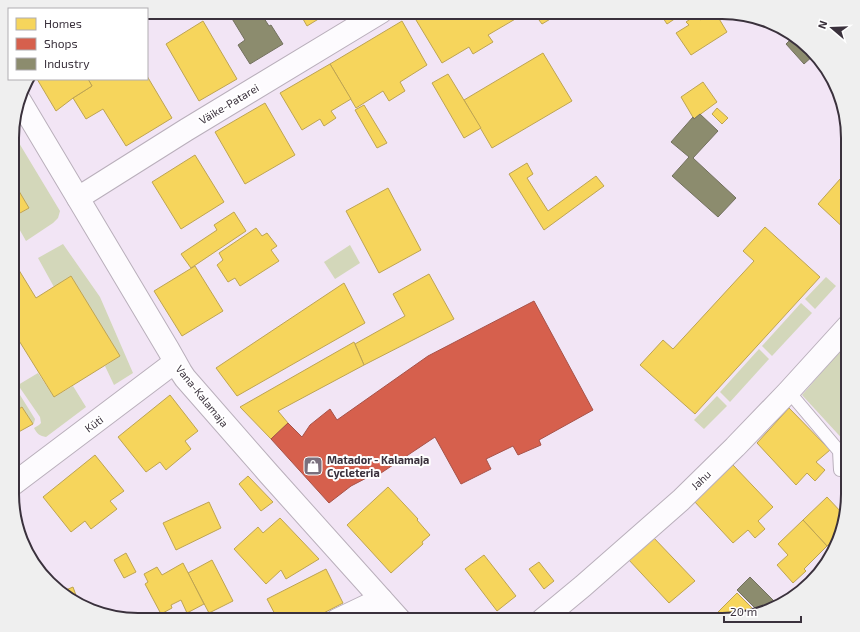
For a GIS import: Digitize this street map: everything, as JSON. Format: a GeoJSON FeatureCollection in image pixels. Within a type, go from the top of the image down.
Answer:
{"type":"FeatureCollection","features":[{"type":"Feature","properties":{"kind":"street","name":"Väike-Patarei"},"geometry":{"type":"LineString","coordinates":[[78,198],[363,19]]}},
{"type":"Feature","properties":{"kind":"street","name":"Vana-Kalamaja"},"geometry":{"type":"LineString","coordinates":[[23,106],[181,372],[394,613]]}},
{"type":"Feature","properties":{"kind":"street","name":"Jahu"},"geometry":{"type":"LineString","coordinates":[[550,613],[632,545],[680,500],[735,447],[841,334]]}},
{"type":"Feature","properties":{"kind":"street","name":"Küti"},"geometry":{"type":"LineString","coordinates":[[19,480],[175,362]]}},
{"type":"Feature","properties":{"kind":"street"},"geometry":{"type":"LineString","coordinates":[[352,613],[381,599]]}},
{"type":"Feature","properties":{"kind":"lane"},"geometry":{"type":"LineString","coordinates":[[788,392],[839,452],[840,470]]}},
{"type":"Feature","properties":{"kind":"green space"},"geometry":{"type":"Polygon","coordinates":[[[19,143],[60,211],[58,218],[53,223],[26,241],[19,229],[19,214],[29,208],[19,191],[19,143]]]}},
{"type":"Feature","properties":{"kind":"green space"},"geometry":{"type":"Polygon","coordinates":[[[63,244],[100,297],[133,373],[114,385],[105,366],[120,356],[71,276],[54,287],[38,258],[63,244]]]}},
{"type":"Feature","properties":{"kind":"green space"},"geometry":{"type":"Polygon","coordinates":[[[350,245],[360,263],[335,279],[324,262],[350,245]]]}},
{"type":"Feature","properties":{"kind":"green space"},"geometry":{"type":"Polygon","coordinates":[[[826,277],[836,286],[815,309],[805,299],[826,277]]]}},
{"type":"Feature","properties":{"kind":"green space"},"geometry":{"type":"Polygon","coordinates":[[[801,303],[812,313],[772,356],[762,346],[801,303]]]}},
{"type":"Feature","properties":{"kind":"green space"},"geometry":{"type":"Polygon","coordinates":[[[759,349],[769,359],[730,402],[720,392],[759,349]]]}},
{"type":"Feature","properties":{"kind":"green space"},"geometry":{"type":"Polygon","coordinates":[[[841,350],[841,437],[802,395],[841,350]]]}},
{"type":"Feature","properties":{"kind":"green space"},"geometry":{"type":"Polygon","coordinates":[[[38,373],[54,397],[73,386],[86,407],[46,437],[42,436],[36,432],[34,428],[41,423],[40,417],[19,384],[38,373]]]}},
{"type":"Feature","properties":{"kind":"green space"},"geometry":{"type":"Polygon","coordinates":[[[19,393],[35,419],[33,424],[22,407],[19,409],[19,393]]]}},
{"type":"Feature","properties":{"kind":"green space"},"geometry":{"type":"Polygon","coordinates":[[[717,396],[727,406],[704,429],[694,420],[717,396]]]}},
{"type":"Feature","properties":{"kind":"building: Homes"},"geometry":{"type":"Polygon","coordinates":[[[303,19],[318,19],[307,26],[303,19]]]}},
{"type":"Feature","properties":{"kind":"building: Homes"},"geometry":{"type":"Polygon","coordinates":[[[415,19],[515,19],[488,35],[493,42],[473,54],[469,47],[442,63],[415,19]]]}},
{"type":"Feature","properties":{"kind":"building: Homes"},"geometry":{"type":"Polygon","coordinates":[[[538,19],[550,19],[542,24],[538,19]]]}},
{"type":"Feature","properties":{"kind":"building: Homes"},"geometry":{"type":"Polygon","coordinates":[[[664,19],[674,19],[667,24],[664,19]]]}},
{"type":"Feature","properties":{"kind":"building: Homes"},"geometry":{"type":"Polygon","coordinates":[[[690,19],[719,19],[727,32],[691,55],[676,33],[689,25],[686,22],[690,19]]]}},
{"type":"Feature","properties":{"kind":"building: Homes"},"geometry":{"type":"Polygon","coordinates":[[[203,21],[237,79],[199,101],[166,44],[203,21]]]}},
{"type":"Feature","properties":{"kind":"building: Homes"},"geometry":{"type":"Polygon","coordinates":[[[402,21],[427,65],[400,82],[405,91],[389,101],[383,91],[356,108],[330,64],[402,21]]]}},
{"type":"Feature","properties":{"kind":"building: Homes"},"geometry":{"type":"Polygon","coordinates":[[[543,53],[572,101],[492,148],[464,100],[543,53]]]}},
{"type":"Feature","properties":{"kind":"building: Homes"},"geometry":{"type":"Polygon","coordinates":[[[330,64],[351,99],[331,111],[336,118],[324,126],[320,119],[302,130],[280,93],[330,64]]]}},
{"type":"Feature","properties":{"kind":"building: Homes"},"geometry":{"type":"Polygon","coordinates":[[[448,74],[481,128],[464,138],[432,83],[448,74]]]}},
{"type":"Feature","properties":{"kind":"building: Homes"},"geometry":{"type":"Polygon","coordinates":[[[148,78],[172,118],[126,146],[103,109],[86,119],[73,98],[92,86],[89,80],[148,80],[148,78]]]}},
{"type":"Feature","properties":{"kind":"building: Homes"},"geometry":{"type":"Polygon","coordinates":[[[38,80],[89,80],[92,86],[56,111],[38,80]]]}},
{"type":"Feature","properties":{"kind":"building: Homes"},"geometry":{"type":"Polygon","coordinates":[[[703,82],[717,102],[694,119],[681,97],[703,82]]]}},
{"type":"Feature","properties":{"kind":"building: Homes"},"geometry":{"type":"Polygon","coordinates":[[[265,103],[295,155],[245,184],[215,132],[265,103]]]}},
{"type":"Feature","properties":{"kind":"building: Homes"},"geometry":{"type":"Polygon","coordinates":[[[364,105],[387,143],[377,148],[355,110],[364,105]]]}},
{"type":"Feature","properties":{"kind":"building: Homes"},"geometry":{"type":"Polygon","coordinates":[[[717,108],[728,118],[722,124],[712,114],[717,108]]]}},
{"type":"Feature","properties":{"kind":"building: Homes"},"geometry":{"type":"Polygon","coordinates":[[[195,155],[224,202],[181,229],[152,182],[195,155]]]}},
{"type":"Feature","properties":{"kind":"building: Homes"},"geometry":{"type":"Polygon","coordinates":[[[527,163],[533,174],[527,178],[548,211],[596,176],[604,186],[544,230],[509,174],[527,163]]]}},
{"type":"Feature","properties":{"kind":"building: Homes"},"geometry":{"type":"Polygon","coordinates":[[[841,178],[841,225],[818,204],[841,178]]]}},
{"type":"Feature","properties":{"kind":"building: Homes"},"geometry":{"type":"Polygon","coordinates":[[[388,188],[421,250],[379,273],[346,211],[388,188]]]}},
{"type":"Feature","properties":{"kind":"building: Homes"},"geometry":{"type":"Polygon","coordinates":[[[19,191],[29,208],[19,214],[19,191]]]}},
{"type":"Feature","properties":{"kind":"building: Homes"},"geometry":{"type":"Polygon","coordinates":[[[234,212],[246,231],[191,268],[181,254],[217,230],[214,225],[234,212]]]}},
{"type":"Feature","properties":{"kind":"building: Homes"},"geometry":{"type":"Polygon","coordinates":[[[765,227],[820,277],[695,414],[640,365],[663,340],[673,349],[754,261],[743,251],[765,227]]]}},
{"type":"Feature","properties":{"kind":"building: Homes"},"geometry":{"type":"Polygon","coordinates":[[[256,228],[262,236],[267,233],[277,246],[271,250],[279,261],[240,286],[235,278],[228,282],[217,265],[223,260],[219,253],[256,228]]]}},
{"type":"Feature","properties":{"kind":"building: Homes"},"geometry":{"type":"Polygon","coordinates":[[[195,266],[223,311],[182,336],[154,291],[195,266]]]}},
{"type":"Feature","properties":{"kind":"building: Homes"},"geometry":{"type":"Polygon","coordinates":[[[19,270],[36,298],[71,276],[120,356],[54,397],[19,341],[19,270]]]}},
{"type":"Feature","properties":{"kind":"building: Homes"},"geometry":{"type":"Polygon","coordinates":[[[429,274],[454,319],[364,365],[355,344],[405,316],[393,294],[429,274]]]}},
{"type":"Feature","properties":{"kind":"building: Homes"},"geometry":{"type":"Polygon","coordinates":[[[344,283],[365,323],[237,396],[216,368],[344,283]]]}},
{"type":"Feature","properties":{"kind":"building: Homes"},"geometry":{"type":"Polygon","coordinates":[[[354,342],[364,365],[278,411],[288,423],[271,439],[240,407],[354,342]]]}},
{"type":"Feature","properties":{"kind":"building: Homes"},"geometry":{"type":"Polygon","coordinates":[[[170,395],[198,431],[185,441],[191,449],[166,470],[160,462],[146,472],[118,437],[170,395]]]}},
{"type":"Feature","properties":{"kind":"building: Homes"},"geometry":{"type":"Polygon","coordinates":[[[22,407],[33,424],[19,432],[19,409],[22,407]]]}},
{"type":"Feature","properties":{"kind":"building: Homes"},"geometry":{"type":"Polygon","coordinates":[[[789,408],[830,450],[816,462],[825,470],[815,481],[807,473],[796,485],[757,443],[789,408]]]}},
{"type":"Feature","properties":{"kind":"building: Homes"},"geometry":{"type":"Polygon","coordinates":[[[95,455],[124,491],[110,501],[117,509],[91,529],[85,521],[71,532],[43,497],[95,455]]]}},
{"type":"Feature","properties":{"kind":"building: Homes"},"geometry":{"type":"Polygon","coordinates":[[[733,465],[773,507],[758,521],[765,529],[755,538],[748,530],[733,543],[694,501],[733,465]]]}},
{"type":"Feature","properties":{"kind":"building: Homes"},"geometry":{"type":"Polygon","coordinates":[[[248,476],[273,502],[261,511],[239,484],[248,476]]]}},
{"type":"Feature","properties":{"kind":"building: Homes"},"geometry":{"type":"Polygon","coordinates":[[[388,487],[418,519],[417,520],[430,535],[422,542],[423,544],[391,573],[347,525],[388,487]]]}},
{"type":"Feature","properties":{"kind":"building: Homes"},"geometry":{"type":"Polygon","coordinates":[[[827,497],[840,511],[835,532],[831,542],[827,546],[803,520],[827,497]]]}},
{"type":"Feature","properties":{"kind":"building: Homes"},"geometry":{"type":"Polygon","coordinates":[[[209,502],[221,528],[176,550],[163,523],[209,502]]]}},
{"type":"Feature","properties":{"kind":"building: Homes"},"geometry":{"type":"Polygon","coordinates":[[[280,518],[319,559],[286,579],[281,570],[266,584],[234,549],[258,527],[263,533],[280,518]]]}},
{"type":"Feature","properties":{"kind":"building: Homes"},"geometry":{"type":"Polygon","coordinates":[[[803,520],[827,546],[804,569],[806,571],[793,583],[777,565],[788,555],[778,544],[803,520]]]}},
{"type":"Feature","properties":{"kind":"building: Homes"},"geometry":{"type":"Polygon","coordinates":[[[653,537],[695,581],[669,603],[628,559],[653,537]]]}},
{"type":"Feature","properties":{"kind":"building: Homes"},"geometry":{"type":"Polygon","coordinates":[[[126,553],[136,572],[124,578],[114,560],[126,553]]]}},
{"type":"Feature","properties":{"kind":"building: Homes"},"geometry":{"type":"Polygon","coordinates":[[[484,555],[516,596],[497,611],[465,569],[484,555]]]}},
{"type":"Feature","properties":{"kind":"building: Homes"},"geometry":{"type":"Polygon","coordinates":[[[212,560],[233,601],[209,613],[188,573],[212,560]]]}},
{"type":"Feature","properties":{"kind":"building: Homes"},"geometry":{"type":"Polygon","coordinates":[[[539,562],[554,581],[544,589],[529,569],[539,562]]]}},
{"type":"Feature","properties":{"kind":"building: Homes"},"geometry":{"type":"Polygon","coordinates":[[[183,563],[204,604],[187,613],[181,600],[171,605],[172,608],[160,613],[145,584],[148,582],[144,574],[157,567],[162,575],[183,563]]]}},
{"type":"Feature","properties":{"kind":"building: Homes"},"geometry":{"type":"Polygon","coordinates":[[[326,569],[343,603],[324,613],[274,613],[267,599],[326,569]]]}},
{"type":"Feature","properties":{"kind":"building: Homes"},"geometry":{"type":"Polygon","coordinates":[[[73,587],[76,596],[67,589],[73,587]]]}},
{"type":"Feature","properties":{"kind":"building: Homes"},"geometry":{"type":"Polygon","coordinates":[[[737,593],[753,609],[738,612],[717,613],[737,593]]]}},
{"type":"Feature","properties":{"kind":"building: Shops"},"geometry":{"type":"Polygon","coordinates":[[[534,301],[593,410],[539,440],[541,445],[518,455],[513,446],[486,459],[491,469],[461,484],[435,437],[378,475],[376,473],[351,486],[329,503],[271,439],[288,423],[302,437],[310,425],[330,409],[337,420],[428,356],[534,301]]]}},
{"type":"Feature","properties":{"kind":"building: Industry"},"geometry":{"type":"Polygon","coordinates":[[[232,19],[264,19],[269,26],[271,25],[283,44],[250,64],[238,45],[245,40],[232,19]]]}},
{"type":"Feature","properties":{"kind":"building: Industry"},"geometry":{"type":"Polygon","coordinates":[[[790,40],[811,58],[804,64],[786,44],[790,40]]]}},
{"type":"Feature","properties":{"kind":"building: Industry"},"geometry":{"type":"Polygon","coordinates":[[[700,114],[718,131],[693,158],[736,198],[718,217],[672,176],[689,157],[671,142],[693,117],[694,119],[700,114]]]}},
{"type":"Feature","properties":{"kind":"building: Industry"},"geometry":{"type":"Polygon","coordinates":[[[750,577],[774,601],[755,608],[737,590],[750,577]]]}},
{"type":"Feature","properties":{"kind":"place","name":"Matador - Kalamaja Cycleteria"},"geometry":{"type":"Point","coordinates":[313,466]}}]}
